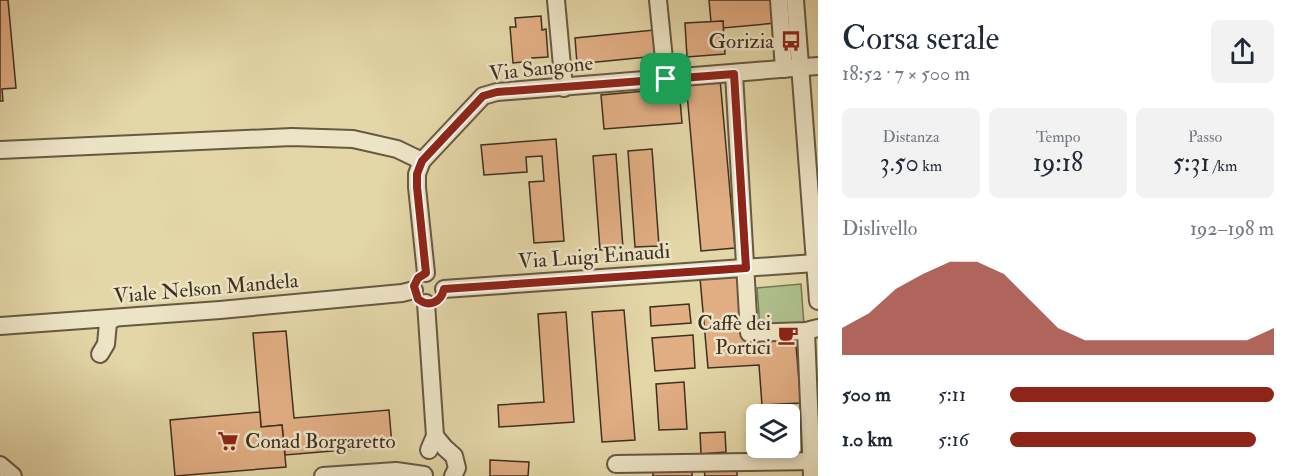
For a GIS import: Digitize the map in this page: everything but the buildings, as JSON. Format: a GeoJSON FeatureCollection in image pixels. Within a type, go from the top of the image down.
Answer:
{"type":"FeatureCollection","features":[{"type":"Feature","properties":{"kind":"street"},"geometry":{"type":"LineString","coordinates":[[556,0],[564,88]]}},
{"type":"Feature","properties":{"kind":"street"},"geometry":{"type":"LineString","coordinates":[[658,0],[666,79]]}},
{"type":"Feature","properties":{"kind":"street"},"geometry":{"type":"LineString","coordinates":[[779,0],[814,185],[818,301]]}},
{"type":"Feature","properties":{"kind":"street"},"geometry":{"type":"LineString","coordinates":[[793,68],[795,0]]}},
{"type":"Feature","properties":{"kind":"street","name":"Via Sangone"},"geometry":{"type":"LineString","coordinates":[[422,161],[483,96],[497,92],[818,66]]}},
{"type":"Feature","properties":{"kind":"street"},"geometry":{"type":"LineString","coordinates":[[616,464],[814,466],[812,330],[749,333],[734,74]]}},
{"type":"Feature","properties":{"kind":"street"},"geometry":{"type":"LineString","coordinates":[[0,150],[292,137],[353,139],[397,149],[422,161],[417,174],[417,187],[426,273]]}},
{"type":"Feature","properties":{"kind":"street","name":"Via Luigi Einaudi"},"geometry":{"type":"LineString","coordinates":[[444,289],[815,262]]}},
{"type":"Feature","properties":{"kind":"street"},"geometry":{"type":"LineString","coordinates":[[426,273],[439,277],[444,289],[437,302],[426,303],[418,299],[414,290],[416,281],[426,273]]}},
{"type":"Feature","properties":{"kind":"street","name":"Viale Nelson Mandela"},"geometry":{"type":"LineString","coordinates":[[0,326],[402,294],[414,290]]}},
{"type":"Feature","properties":{"kind":"street"},"geometry":{"type":"LineString","coordinates":[[426,303],[430,457]]}},
{"type":"Feature","properties":{"kind":"street"},"geometry":{"type":"LineString","coordinates":[[100,354],[106,344],[108,323],[114,318]]}},
{"type":"Feature","properties":{"kind":"street"},"geometry":{"type":"LineString","coordinates":[[323,476],[396,471],[430,457],[454,456],[457,468],[453,476]]}},
{"type":"Feature","properties":{"kind":"street"},"geometry":{"type":"LineString","coordinates":[[0,465],[13,476]]}},
{"type":"Feature","properties":{"kind":"green space"},"geometry":{"type":"Polygon","coordinates":[[[801,284],[804,325],[760,328],[757,288],[801,284]]]}},
{"type":"Feature","properties":{"kind":"place","name":"Gorizia"},"geometry":{"type":"Point","coordinates":[791,41]}},
{"type":"Feature","properties":{"kind":"place","name":"Caffè dei Portici"},"geometry":{"type":"Point","coordinates":[788,335]}},
{"type":"Feature","properties":{"kind":"place","name":"Conad Borgaretto"},"geometry":{"type":"Point","coordinates":[228,441]}},
{"type":"Feature","properties":{"kind":"route"},"geometry":{"type":"LineString","coordinates":[[734,74],[746,268],[444,289],[437,302],[426,303],[418,299],[414,286],[418,278],[426,273],[417,174],[422,161],[483,96],[497,92],[666,79],[734,74]]}}]}
